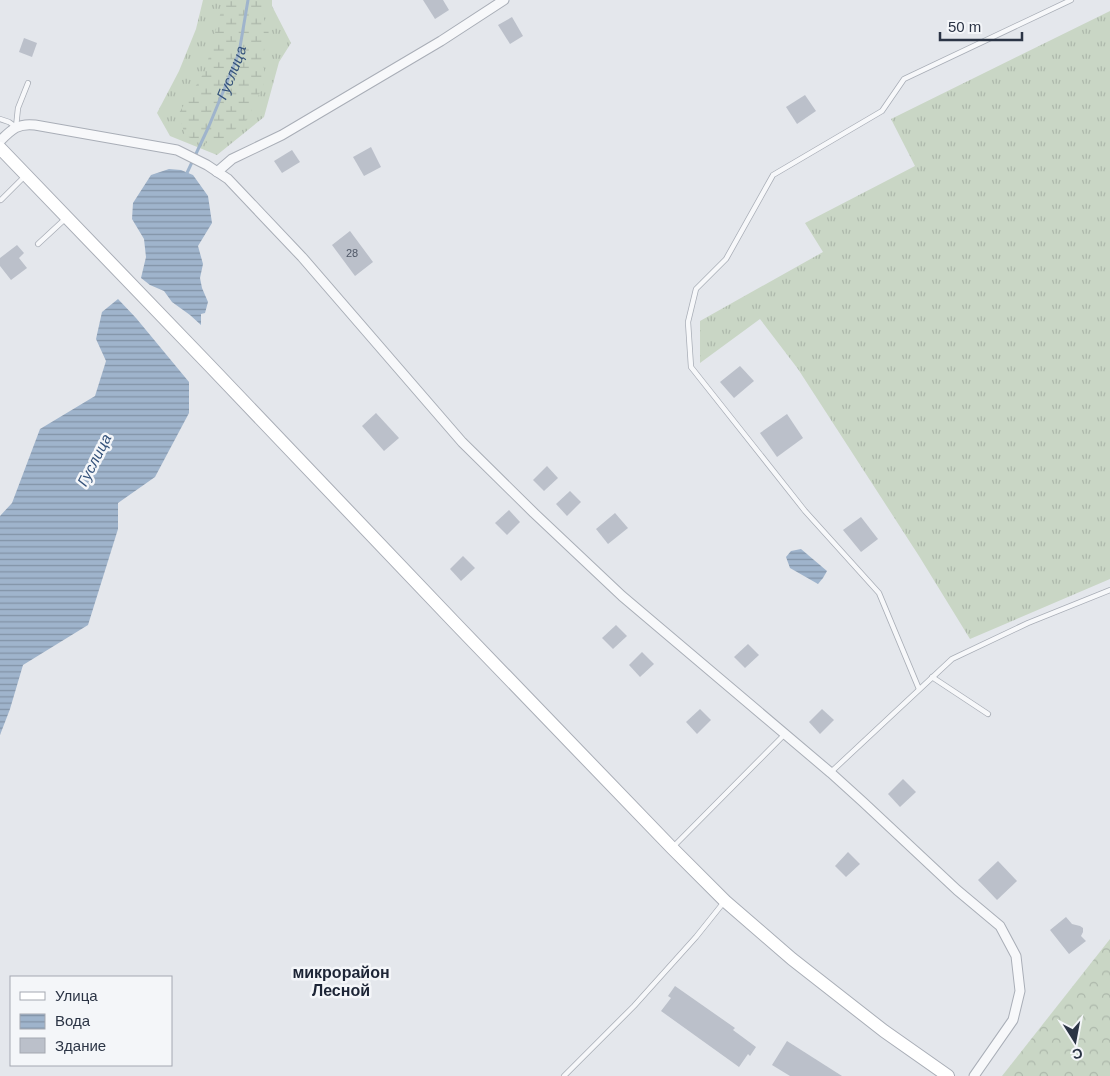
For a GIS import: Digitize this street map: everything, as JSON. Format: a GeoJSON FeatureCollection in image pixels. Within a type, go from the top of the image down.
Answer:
{"type":"FeatureCollection","features":[{"type":"Feature","properties":{"kind":"main road"},"geometry":{"type":"LineString","coordinates":[[0,148],[672,848],[725,900],[807,971],[884,1031],[948,1076]]}},
{"type":"Feature","properties":{"kind":"street"},"geometry":{"type":"LineString","coordinates":[[217,172],[232,159],[282,135],[441,42],[504,0]]}},
{"type":"Feature","properties":{"kind":"street"},"geometry":{"type":"LineString","coordinates":[[0,141],[16,127],[25,124],[35,125],[177,150],[207,164],[228,179],[302,257],[456,434],[534,513],[622,596],[830,773],[957,890],[1000,926],[1016,956],[1020,991],[1013,1020],[974,1076]]}},
{"type":"Feature","properties":{"kind":"lane"},"geometry":{"type":"LineString","coordinates":[[919,688],[879,592],[805,511],[691,367],[688,322],[696,289],[726,259],[773,176],[882,111],[904,79],[1071,0]]}},
{"type":"Feature","properties":{"kind":"lane"},"geometry":{"type":"LineString","coordinates":[[0,119],[16,127],[18,108],[28,83]]}},
{"type":"Feature","properties":{"kind":"lane"},"geometry":{"type":"LineString","coordinates":[[1,200],[26,175]]}},
{"type":"Feature","properties":{"kind":"lane"},"geometry":{"type":"LineString","coordinates":[[38,244],[67,218]]}},
{"type":"Feature","properties":{"kind":"lane"},"geometry":{"type":"LineString","coordinates":[[830,773],[952,659],[1028,623],[1110,590]]}},
{"type":"Feature","properties":{"kind":"lane"},"geometry":{"type":"LineString","coordinates":[[932,677],[988,714]]}},
{"type":"Feature","properties":{"kind":"lane"},"geometry":{"type":"LineString","coordinates":[[672,848],[785,734]]}},
{"type":"Feature","properties":{"kind":"lane"},"geometry":{"type":"LineString","coordinates":[[564,1076],[634,1006],[696,937],[725,900]]}},
{"type":"Feature","properties":{"kind":"green space"},"geometry":{"type":"Polygon","coordinates":[[[203,0],[272,0],[272,6],[291,43],[279,62],[264,117],[217,155],[170,136],[157,113],[179,71],[196,29],[203,0]]]}},
{"type":"Feature","properties":{"kind":"green space"},"geometry":{"type":"Polygon","coordinates":[[[224,0],[265,0],[263,16],[269,34],[264,51],[264,84],[247,120],[219,142],[209,144],[185,136],[179,113],[205,71],[224,0]]]}},
{"type":"Feature","properties":{"kind":"green space"},"geometry":{"type":"Polygon","coordinates":[[[1110,11],[1110,579],[970,639],[919,556],[798,369],[760,319],[700,363],[700,321],[823,252],[805,223],[915,166],[891,119],[1110,11]]]}},
{"type":"Feature","properties":{"kind":"green space"},"geometry":{"type":"Polygon","coordinates":[[[1110,939],[1110,1076],[1002,1076],[1110,939]]]}},
{"type":"Feature","properties":{"kind":"water"},"geometry":{"type":"Polygon","coordinates":[[[169,169],[181,170],[193,175],[208,196],[212,223],[198,246],[203,264],[200,278],[208,302],[205,313],[201,314],[201,325],[172,302],[164,291],[150,285],[141,278],[146,257],[144,239],[132,219],[133,203],[151,175],[169,169]]]}},
{"type":"Feature","properties":{"kind":"water"},"geometry":{"type":"Polygon","coordinates":[[[118,299],[189,382],[189,413],[155,477],[118,503],[118,529],[88,625],[23,665],[0,735],[0,516],[12,503],[40,429],[95,396],[106,361],[96,339],[102,312],[118,299]]]}},
{"type":"Feature","properties":{"kind":"water"},"geometry":{"type":"Polygon","coordinates":[[[801,549],[827,571],[818,584],[790,568],[786,557],[791,551],[801,549]]]}},
{"type":"Feature","properties":{"kind":"building"},"geometry":{"type":"Polygon","coordinates":[[[423,0],[443,0],[449,10],[435,19],[423,0]]]}},
{"type":"Feature","properties":{"kind":"building"},"geometry":{"type":"Polygon","coordinates":[[[512,17],[523,36],[510,44],[498,25],[512,17]]]}},
{"type":"Feature","properties":{"kind":"building"},"geometry":{"type":"Polygon","coordinates":[[[24,38],[37,43],[32,57],[19,52],[24,38]]]}},
{"type":"Feature","properties":{"kind":"building"},"geometry":{"type":"Polygon","coordinates":[[[805,95],[816,111],[797,124],[786,107],[805,95]]]}},
{"type":"Feature","properties":{"kind":"building"},"geometry":{"type":"Polygon","coordinates":[[[371,147],[381,167],[364,176],[353,157],[371,147]]]}},
{"type":"Feature","properties":{"kind":"building"},"geometry":{"type":"Polygon","coordinates":[[[292,150],[300,162],[282,173],[274,161],[292,150]]]}},
{"type":"Feature","properties":{"kind":"building"},"geometry":{"type":"Polygon","coordinates":[[[350,231],[373,262],[355,276],[332,245],[350,231]]]}},
{"type":"Feature","properties":{"kind":"building"},"geometry":{"type":"Polygon","coordinates":[[[17,245],[24,253],[19,258],[27,268],[11,280],[0,266],[0,258],[17,245]]]}},
{"type":"Feature","properties":{"kind":"building"},"geometry":{"type":"Polygon","coordinates":[[[740,366],[754,381],[734,398],[720,382],[740,366]]]}},
{"type":"Feature","properties":{"kind":"building"},"geometry":{"type":"Polygon","coordinates":[[[376,413],[399,438],[384,451],[362,426],[376,413]]]}},
{"type":"Feature","properties":{"kind":"building"},"geometry":{"type":"Polygon","coordinates":[[[787,414],[803,438],[777,457],[760,433],[787,414]]]}},
{"type":"Feature","properties":{"kind":"building"},"geometry":{"type":"Polygon","coordinates":[[[547,466],[558,478],[544,491],[533,480],[547,466]]]}},
{"type":"Feature","properties":{"kind":"building"},"geometry":{"type":"Polygon","coordinates":[[[570,491],[581,502],[567,516],[556,504],[570,491]]]}},
{"type":"Feature","properties":{"kind":"building"},"geometry":{"type":"Polygon","coordinates":[[[509,510],[520,522],[507,535],[495,523],[509,510]]]}},
{"type":"Feature","properties":{"kind":"building"},"geometry":{"type":"Polygon","coordinates":[[[615,513],[628,528],[608,544],[596,529],[615,513]]]}},
{"type":"Feature","properties":{"kind":"building"},"geometry":{"type":"Polygon","coordinates":[[[861,517],[878,539],[861,552],[843,530],[861,517]]]}},
{"type":"Feature","properties":{"kind":"building"},"geometry":{"type":"Polygon","coordinates":[[[463,556],[475,568],[461,581],[450,569],[463,556]]]}},
{"type":"Feature","properties":{"kind":"building"},"geometry":{"type":"Polygon","coordinates":[[[616,625],[627,636],[613,649],[602,638],[616,625]]]}},
{"type":"Feature","properties":{"kind":"building"},"geometry":{"type":"Polygon","coordinates":[[[748,644],[759,655],[745,668],[734,657],[748,644]]]}},
{"type":"Feature","properties":{"kind":"building"},"geometry":{"type":"Polygon","coordinates":[[[642,652],[654,664],[640,677],[629,665],[642,652]]]}},
{"type":"Feature","properties":{"kind":"building"},"geometry":{"type":"Polygon","coordinates":[[[700,709],[711,720],[697,734],[686,722],[700,709]]]}},
{"type":"Feature","properties":{"kind":"building"},"geometry":{"type":"Polygon","coordinates":[[[822,709],[834,720],[820,734],[809,722],[822,709]]]}},
{"type":"Feature","properties":{"kind":"building"},"geometry":{"type":"Polygon","coordinates":[[[903,779],[916,792],[900,807],[888,794],[903,779]]]}},
{"type":"Feature","properties":{"kind":"building"},"geometry":{"type":"Polygon","coordinates":[[[848,852],[860,864],[846,877],[835,866],[848,852]]]}},
{"type":"Feature","properties":{"kind":"building"},"geometry":{"type":"Polygon","coordinates":[[[998,861],[1017,881],[997,900],[978,880],[998,861]]]}},
{"type":"Feature","properties":{"kind":"building"},"geometry":{"type":"Polygon","coordinates":[[[1066,917],[1072,924],[1083,928],[1081,936],[1086,941],[1069,954],[1050,930],[1066,917]]]}},
{"type":"Feature","properties":{"kind":"building"},"geometry":{"type":"Polygon","coordinates":[[[675,986],[735,1028],[733,1030],[756,1047],[750,1056],[748,1054],[739,1067],[661,1011],[671,998],[668,996],[675,986]]]}},
{"type":"Feature","properties":{"kind":"building"},"geometry":{"type":"Polygon","coordinates":[[[787,1041],[842,1076],[790,1076],[772,1065],[787,1041]]]}},
{"type":"Feature","properties":{"kind":"waterway","name":"Гуслица"},"geometry":{"type":"LineString","coordinates":[[186,175],[209,126],[239,53],[248,0]]}},
{"type":"Feature","properties":{"kind":"district","name":"микрорайон Лесной"},"geometry":{"type":"Point","coordinates":[341,981]}}]}
